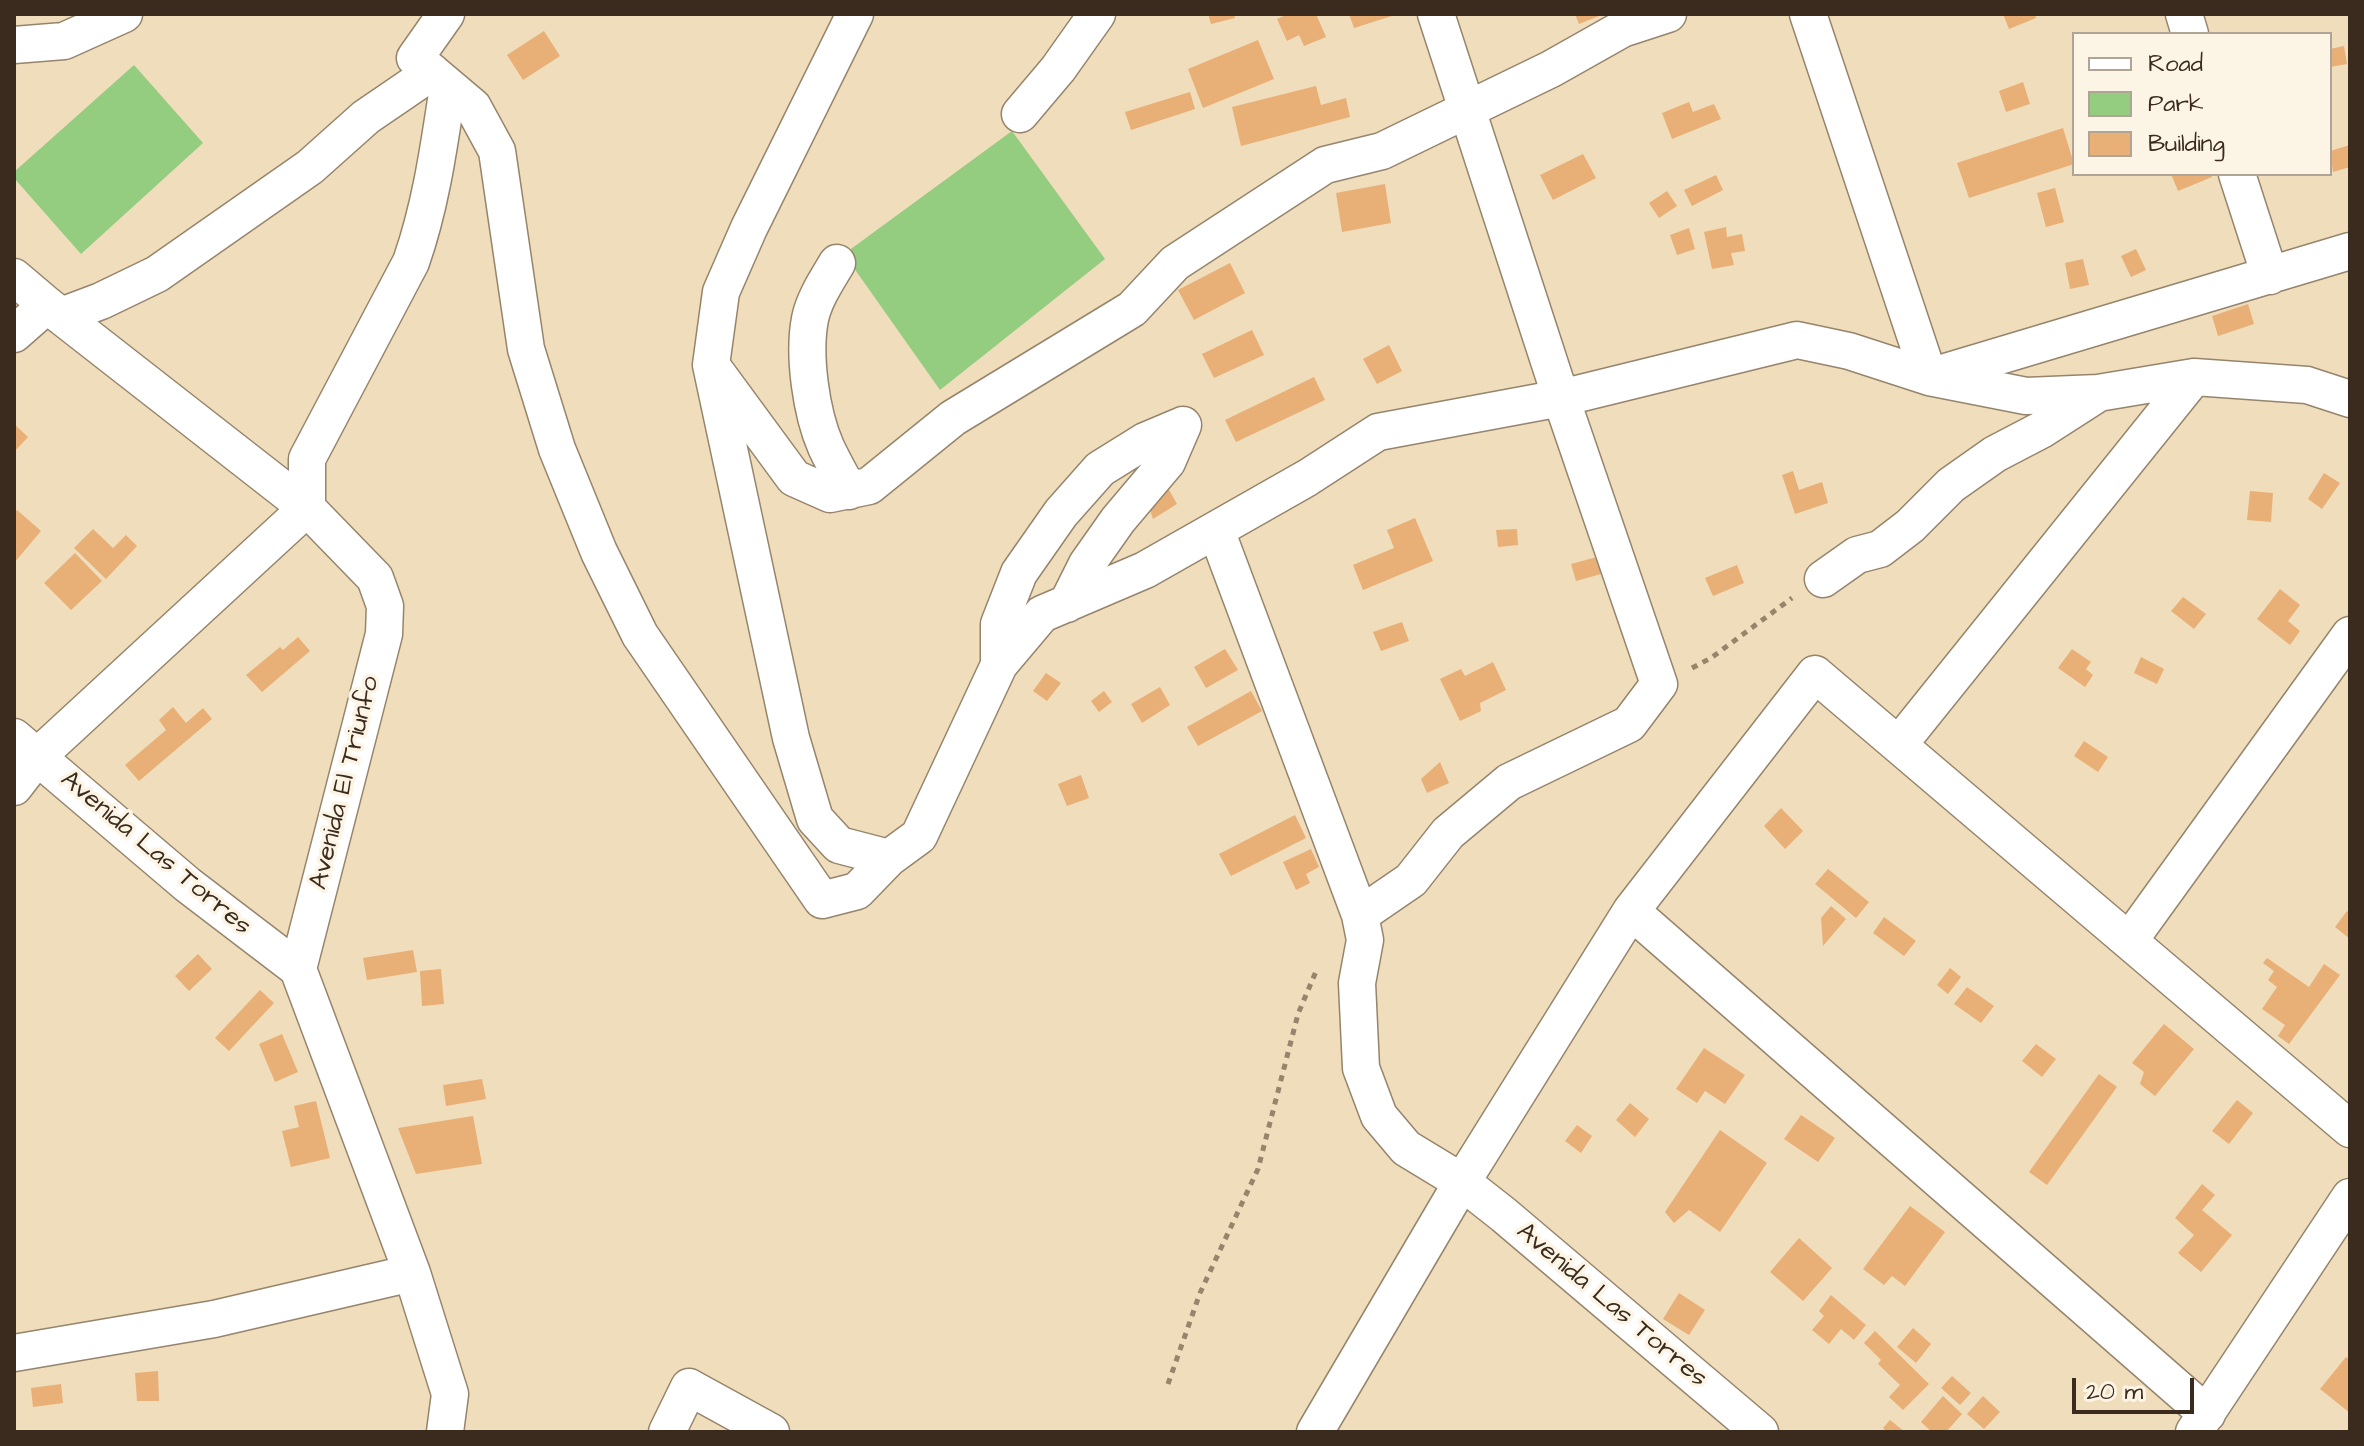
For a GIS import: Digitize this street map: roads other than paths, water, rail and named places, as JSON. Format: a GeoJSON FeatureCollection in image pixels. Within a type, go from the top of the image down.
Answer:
{"type":"FeatureCollection","features":[{"type":"Feature","properties":{"kind":"street"},"geometry":{"type":"LineString","coordinates":[[14,787],[26,746],[307,508],[307,459],[411,262],[423,228],[432,191],[432,72],[446,14]]}},
{"type":"Feature","properties":{"kind":"street"},"geometry":{"type":"LineString","coordinates":[[855,14],[749,228],[721,292],[711,365],[791,738],[815,819],[839,845],[889,858]]}},
{"type":"Feature","properties":{"kind":"street"},"geometry":{"type":"LineString","coordinates":[[1020,114],[1058,69],[1097,14]]}},
{"type":"Feature","properties":{"kind":"street"},"geometry":{"type":"LineString","coordinates":[[1360,915],[1411,880],[1448,833],[1509,782],[1629,724],[1659,684],[1561,398],[1436,14]]}},
{"type":"Feature","properties":{"kind":"street"},"geometry":{"type":"LineString","coordinates":[[711,365],[794,478],[830,494],[869,486],[953,418],[1132,309],[1175,263],[1325,165],[1382,151],[1551,69],[1622,29],[1668,14]]}},
{"type":"Feature","properties":{"kind":"street"},"geometry":{"type":"LineString","coordinates":[[1808,14],[1929,377]]}},
{"type":"Feature","properties":{"kind":"street"},"geometry":{"type":"LineString","coordinates":[[14,45],[64,41],[109,18]]}},
{"type":"Feature","properties":{"kind":"street"},"geometry":{"type":"LineString","coordinates":[[14,334],[54,311],[101,301],[157,274],[310,167],[366,117],[432,72]]}},
{"type":"Feature","properties":{"kind":"street"},"geometry":{"type":"LineString","coordinates":[[432,72],[473,107],[497,151],[526,349],[557,449],[599,552],[640,635],[822,900],[857,891],[889,858],[919,836],[999,665],[1042,614],[1145,570],[1307,478],[1378,432],[1561,398],[1797,340],[1849,351],[1929,377],[2026,396],[2098,393],[2194,377],[2307,385],[2350,399]]}},
{"type":"Feature","properties":{"kind":"street"},"geometry":{"type":"LineString","coordinates":[[2238,176],[2270,276]]}},
{"type":"Feature","properties":{"kind":"street"},"geometry":{"type":"LineString","coordinates":[[1929,377],[2350,251]]}},
{"type":"Feature","properties":{"kind":"street"},"geometry":{"type":"LineString","coordinates":[[837,263],[810,318],[808,361],[812,397],[825,445],[849,491]]}},
{"type":"Feature","properties":{"kind":"street","name":"Avenida El Triunfo"},"geometry":{"type":"LineString","coordinates":[[14,277],[307,508],[375,578],[385,606],[384,634],[298,969]]}},
{"type":"Feature","properties":{"kind":"street"},"geometry":{"type":"LineString","coordinates":[[1900,743],[2194,377]]}},
{"type":"Feature","properties":{"kind":"street"},"geometry":{"type":"LineString","coordinates":[[1823,579],[1857,555],[1880,549],[1910,526],[1951,485],[1995,454],[2041,430],[2098,393]]}},
{"type":"Feature","properties":{"kind":"street"},"geometry":{"type":"LineString","coordinates":[[999,665],[999,624],[1019,573],[1061,513],[1100,469],[1145,441],[1183,425],[1167,462],[1102,542],[1067,604]]}},
{"type":"Feature","properties":{"kind":"street","name":"Avenida Las Torres"},"geometry":{"type":"LineString","coordinates":[[1216,530],[1360,915],[1365,940],[1357,983],[1361,1068],[1379,1116],[1406,1148],[1462,1182],[1760,1432]]}},
{"type":"Feature","properties":{"kind":"street"},"geometry":{"type":"LineString","coordinates":[[2129,941],[2350,635]]}},
{"type":"Feature","properties":{"kind":"street"},"geometry":{"type":"LineString","coordinates":[[1331,1426],[1462,1182],[1631,911],[1815,674],[1900,743],[2350,1129]]}},
{"type":"Feature","properties":{"kind":"street","name":"Avenida Las Torres"},"geometry":{"type":"LineString","coordinates":[[26,746],[188,885],[298,969]]}},
{"type":"Feature","properties":{"kind":"street"},"geometry":{"type":"LineString","coordinates":[[1631,911],[2201,1423],[2350,1197]]}},
{"type":"Feature","properties":{"kind":"street"},"geometry":{"type":"LineString","coordinates":[[298,969],[412,1273],[450,1394],[445,1432]]}},
{"type":"Feature","properties":{"kind":"street"},"geometry":{"type":"LineString","coordinates":[[14,1353],[214,1319],[412,1273]]}},
{"type":"Feature","properties":{"kind":"street"},"geometry":{"type":"LineString","coordinates":[[667,1432],[689,1387],[771,1432]]}}]}
